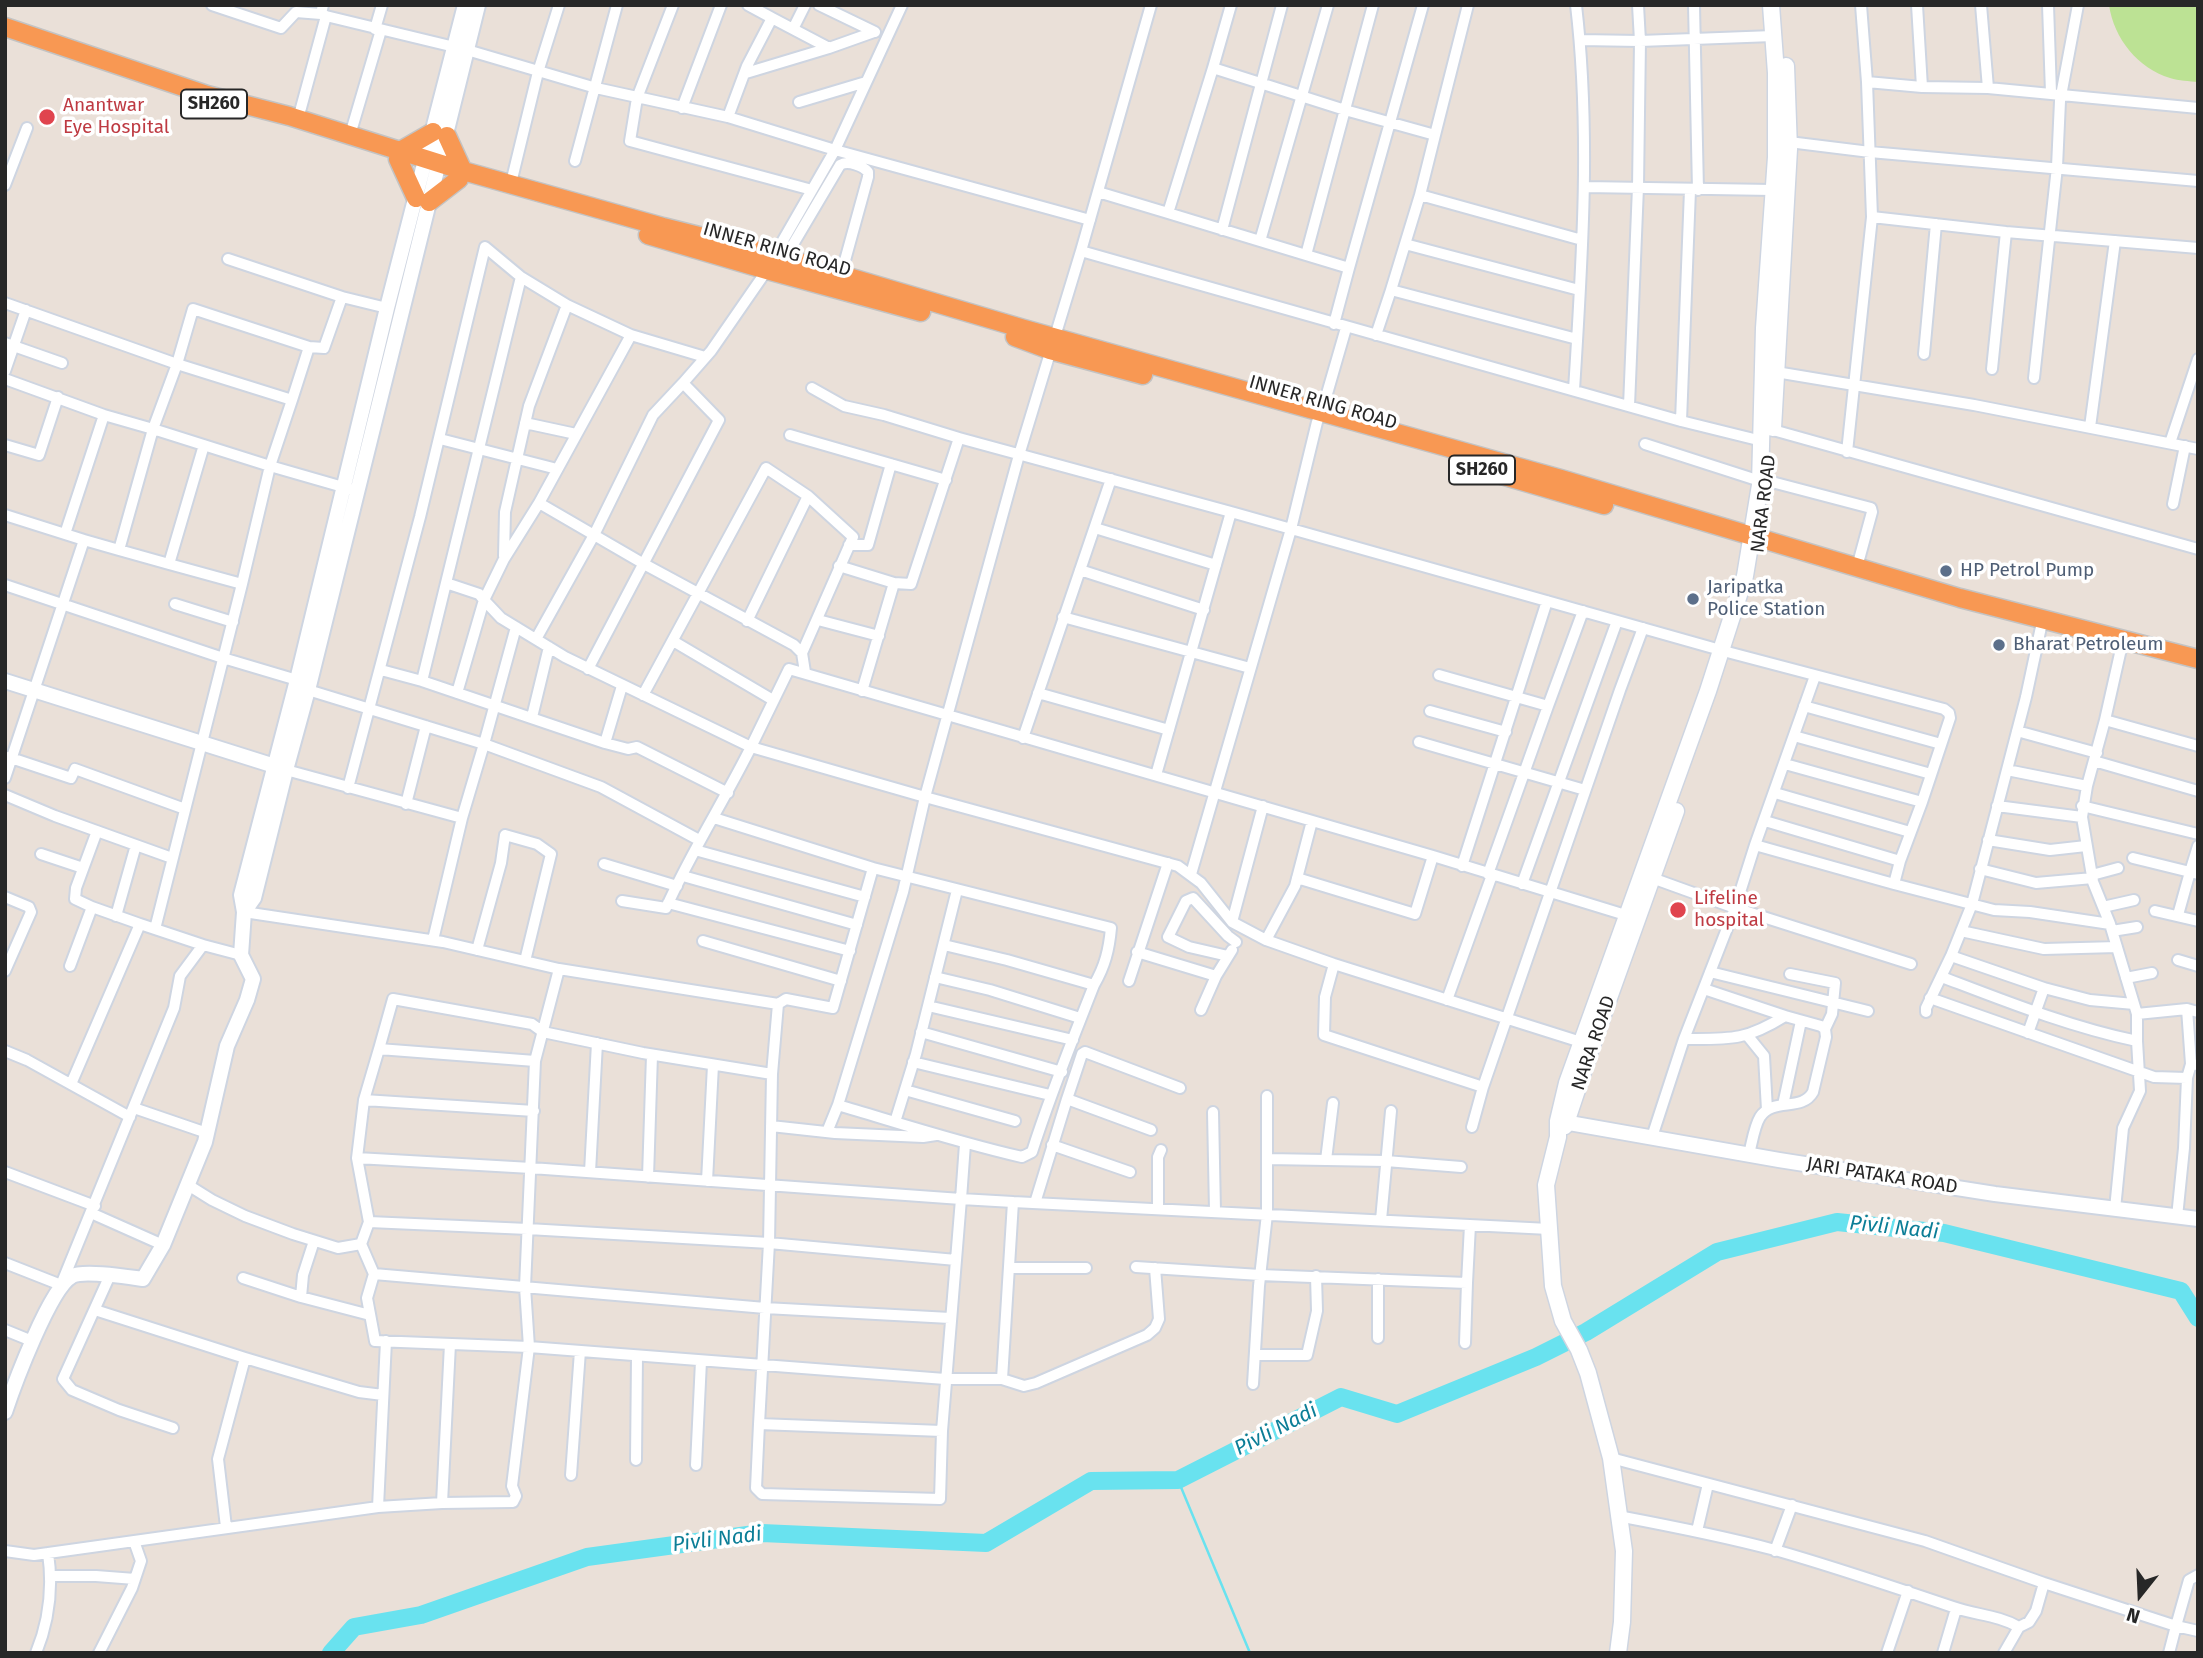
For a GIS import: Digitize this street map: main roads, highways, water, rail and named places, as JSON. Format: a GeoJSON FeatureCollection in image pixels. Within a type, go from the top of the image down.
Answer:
{"type":"FeatureCollection","features":[{"type":"Feature","properties":{"kind":"highway","name":"INNER RING ROAD"},"geometry":{"type":"LineString","coordinates":[[5,27],[207,95],[298,118],[399,155]]}},
{"type":"Feature","properties":{"kind":"highway","name":"INNER RING ROAD"},"geometry":{"type":"LineString","coordinates":[[5,36],[114,73],[461,175],[775,261],[841,275],[1052,344],[1320,417],[1561,478],[1756,542],[2042,628],[2198,670]]}},
{"type":"Feature","properties":{"kind":"highway"},"geometry":{"type":"LineString","coordinates":[[440,134],[461,175],[423,200],[399,155],[440,134]]}},
{"type":"Feature","properties":{"kind":"highway","name":"INNER RING ROAD"},"geometry":{"type":"LineString","coordinates":[[461,175],[510,183],[775,261],[1011,336],[1052,344]]}},
{"type":"Feature","properties":{"kind":"highway","name":"INNER RING ROAD"},"geometry":{"type":"LineString","coordinates":[[1756,542],[2198,659]]}},
{"type":"Feature","properties":{"kind":"main road","name":"NARA ROAD"},"geometry":{"type":"LineString","coordinates":[[1767,436],[1764,328],[1776,157],[1776,73],[1771,5]]}},
{"type":"Feature","properties":{"kind":"main road","name":"NARA ROAD"},"geometry":{"type":"LineString","coordinates":[[1561,1127],[1567,1083],[1632,917],[1652,878],[1727,651],[1756,542],[1776,372],[1789,142],[1782,5]]}},
{"type":"Feature","properties":{"kind":"main road","name":"NARA ROAD"},"geometry":{"type":"LineString","coordinates":[[1618,1653],[1622,1622],[1624,1551],[1611,1458],[1588,1373],[1563,1321],[1553,1286],[1546,1185],[1561,1127],[1591,1048],[1632,917],[1727,651]]}},
{"type":"Feature","properties":{"kind":"waterway","name":"Pivli Nadi"},"geometry":{"type":"LineString","coordinates":[[331,1653],[354,1627],[421,1615],[587,1557],[762,1533],[986,1543],[1091,1481],[1178,1480],[1341,1397],[1397,1414],[1536,1357],[1586,1332],[1717,1252],[1837,1222],[1944,1233],[2181,1291],[2198,1318]]}},
{"type":"Feature","properties":{"kind":"waterway"},"geometry":{"type":"LineString","coordinates":[[1178,1480],[1250,1653]]}},
{"type":"Feature","properties":{"kind":"place","name":"Anantwar Eye Hospital"},"geometry":{"type":"Point","coordinates":[47,117]}},
{"type":"Feature","properties":{"kind":"place","name":"HP Petrol Pump"},"geometry":{"type":"Point","coordinates":[1946,571]}},
{"type":"Feature","properties":{"kind":"place","name":"Jaripatka Police Station"},"geometry":{"type":"Point","coordinates":[1693,599]}},
{"type":"Feature","properties":{"kind":"place","name":"Bharat Petroleum"},"geometry":{"type":"Point","coordinates":[1999,645]}},
{"type":"Feature","properties":{"kind":"place","name":"Lifeline hospital"},"geometry":{"type":"Point","coordinates":[1678,910]}}]}
